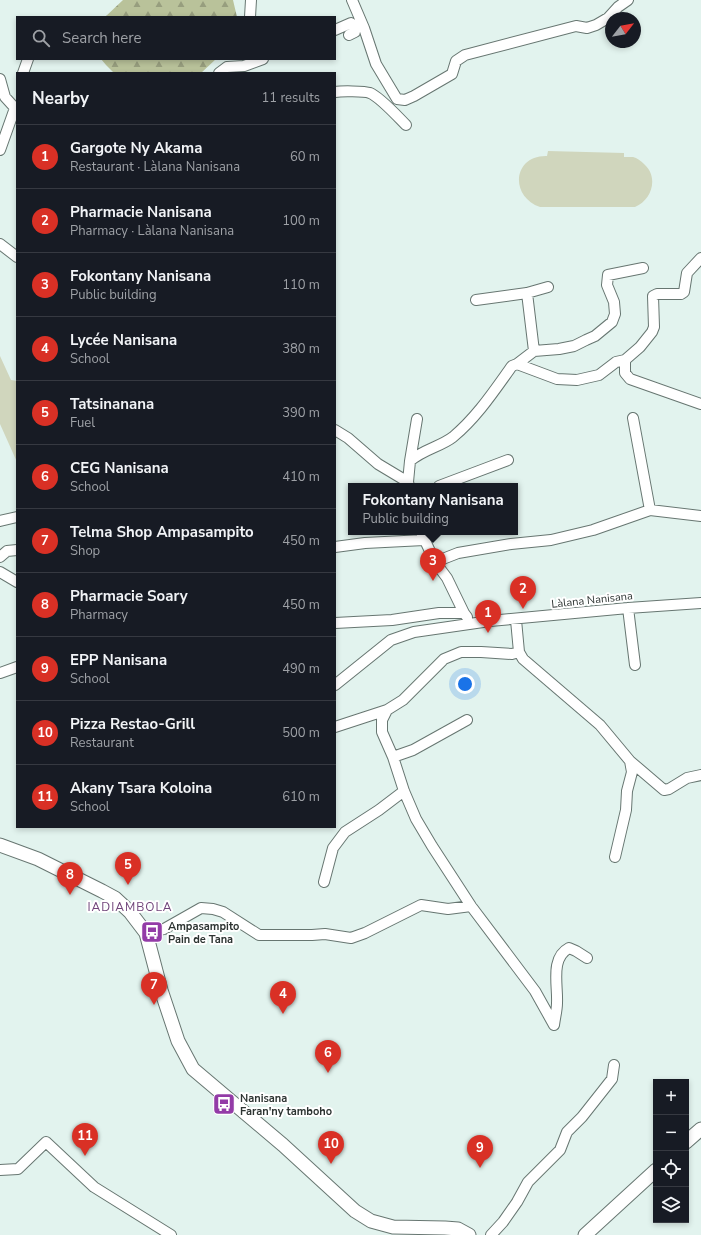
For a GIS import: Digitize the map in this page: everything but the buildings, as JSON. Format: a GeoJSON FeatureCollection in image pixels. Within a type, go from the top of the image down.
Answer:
{"type":"FeatureCollection","features":[{"type":"Feature","properties":{"kind":"main road"},"geometry":{"type":"LineString","coordinates":[[0,845],[38,859],[115,898],[130,912],[146,933],[161,990],[178,1041],[192,1069],[283,1145],[355,1211],[371,1221],[392,1227],[458,1229],[469,1235]]}},
{"type":"Feature","properties":{"kind":"main road"},"geometry":{"type":"LineString","coordinates":[[689,1139],[701,1129]]}},
{"type":"Feature","properties":{"kind":"main road"},"geometry":{"type":"LineString","coordinates":[[585,1235],[653,1173]]}},
{"type":"Feature","properties":{"kind":"street"},"geometry":{"type":"LineString","coordinates":[[250,16],[251,0]]}},
{"type":"Feature","properties":{"kind":"street"},"geometry":{"type":"LineString","coordinates":[[352,0],[364,28],[376,64],[383,78],[397,99],[405,100],[452,74],[456,61],[465,54],[576,26],[587,28],[608,18],[618,7],[628,0]]}},
{"type":"Feature","properties":{"kind":"street"},"geometry":{"type":"LineString","coordinates":[[336,30],[351,24],[355,27],[355,32],[349,35]]}},
{"type":"Feature","properties":{"kind":"street"},"geometry":{"type":"LineString","coordinates":[[23,72],[28,60]]}},
{"type":"Feature","properties":{"kind":"street"},"geometry":{"type":"LineString","coordinates":[[220,72],[230,63],[244,66],[260,60]]}},
{"type":"Feature","properties":{"kind":"street"},"geometry":{"type":"LineString","coordinates":[[0,79],[5,96],[16,105]]}},
{"type":"Feature","properties":{"kind":"street"},"geometry":{"type":"LineString","coordinates":[[336,92],[370,93],[406,125]]}},
{"type":"Feature","properties":{"kind":"street"},"geometry":{"type":"LineString","coordinates":[[0,150],[16,109]]}},
{"type":"Feature","properties":{"kind":"street"},"geometry":{"type":"LineString","coordinates":[[0,244],[16,256]]}},
{"type":"Feature","properties":{"kind":"street"},"geometry":{"type":"LineString","coordinates":[[517,364],[557,379],[577,380],[599,376],[616,362],[625,360],[640,347],[652,332],[654,327],[653,296],[657,294],[681,294],[684,292],[686,273],[701,258]]}},
{"type":"Feature","properties":{"kind":"street"},"geometry":{"type":"LineString","coordinates":[[410,461],[418,454],[451,438],[470,421],[512,366],[534,351],[574,346],[595,336],[612,322],[615,314],[614,302],[607,285],[608,275],[643,268]]}},
{"type":"Feature","properties":{"kind":"street"},"geometry":{"type":"LineString","coordinates":[[476,300],[527,293],[548,287]]}},
{"type":"Feature","properties":{"kind":"street"},"geometry":{"type":"LineString","coordinates":[[527,293],[534,351]]}},
{"type":"Feature","properties":{"kind":"street"},"geometry":{"type":"LineString","coordinates":[[625,360],[625,373],[630,379],[701,404]]}},
{"type":"Feature","properties":{"kind":"street"},"geometry":{"type":"LineString","coordinates":[[633,418],[650,510]]}},
{"type":"Feature","properties":{"kind":"street"},"geometry":{"type":"LineString","coordinates":[[409,483],[410,461],[417,419]]}},
{"type":"Feature","properties":{"kind":"street"},"geometry":{"type":"LineString","coordinates":[[336,431],[348,438],[378,464],[407,483]]}},
{"type":"Feature","properties":{"kind":"street"},"geometry":{"type":"LineString","coordinates":[[447,483],[508,460]]}},
{"type":"Feature","properties":{"kind":"street"},"geometry":{"type":"LineString","coordinates":[[435,562],[458,553],[511,544],[551,540],[586,532],[650,510],[701,516]]}},
{"type":"Feature","properties":{"kind":"street"},"geometry":{"type":"LineString","coordinates":[[0,521],[16,517]]}},
{"type":"Feature","properties":{"kind":"street"},"geometry":{"type":"LineString","coordinates":[[336,547],[422,536],[435,562],[446,578],[464,613],[472,624]]}},
{"type":"Feature","properties":{"kind":"street"},"geometry":{"type":"LineString","coordinates":[[0,557],[7,551],[16,550]]}},
{"type":"Feature","properties":{"kind":"street"},"geometry":{"type":"LineString","coordinates":[[0,572],[16,581]]}},
{"type":"Feature","properties":{"kind":"street","name":"Làlana Nanisana"},"geometry":{"type":"LineString","coordinates":[[336,684],[391,640],[414,632],[472,624],[628,608],[701,603]]}},
{"type":"Feature","properties":{"kind":"street"},"geometry":{"type":"LineString","coordinates":[[628,608],[635,666]]}},
{"type":"Feature","properties":{"kind":"street"},"geometry":{"type":"LineString","coordinates":[[336,623],[392,620],[439,613],[464,613]]}},
{"type":"Feature","properties":{"kind":"street"},"geometry":{"type":"LineString","coordinates":[[516,620],[519,652],[530,666],[585,711],[600,725],[630,761],[664,790],[669,789],[687,778],[701,775]]}},
{"type":"Feature","properties":{"kind":"street"},"geometry":{"type":"LineString","coordinates":[[336,727],[387,710],[403,700],[444,659],[461,652],[512,654],[519,652]]}},
{"type":"Feature","properties":{"kind":"street"},"geometry":{"type":"LineString","coordinates":[[0,673],[16,667]]}},
{"type":"Feature","properties":{"kind":"street"},"geometry":{"type":"LineString","coordinates":[[387,710],[382,720],[382,732],[394,757],[404,791],[416,819],[471,906],[534,991],[554,1025],[557,1002],[558,962],[563,952],[569,948],[587,958]]}},
{"type":"Feature","properties":{"kind":"street"},"geometry":{"type":"LineString","coordinates":[[394,757],[413,750],[467,720]]}},
{"type":"Feature","properties":{"kind":"street"},"geometry":{"type":"LineString","coordinates":[[615,857],[626,810],[627,791],[632,772],[630,761]]}},
{"type":"Feature","properties":{"kind":"street"},"geometry":{"type":"LineString","coordinates":[[324,882],[333,848],[345,832],[380,810],[404,791]]}},
{"type":"Feature","properties":{"kind":"street"},"geometry":{"type":"LineString","coordinates":[[146,933],[164,929],[201,908],[223,912],[259,935],[325,934],[351,938],[365,933],[421,905],[448,908],[471,906]]}},
{"type":"Feature","properties":{"kind":"street"},"geometry":{"type":"LineString","coordinates":[[491,1235],[503,1222],[517,1202],[528,1182],[560,1150],[567,1132],[612,1079],[614,1065]]}},
{"type":"Feature","properties":{"kind":"street"},"geometry":{"type":"LineString","coordinates":[[0,1170],[18,1169],[46,1142],[94,1186],[171,1235]]}},
{"type":"Feature","properties":{"kind":"green space"},"geometry":{"type":"Polygon","coordinates":[[[123,0],[233,0],[237,16],[106,16],[123,0]]]}},
{"type":"Feature","properties":{"kind":"green space"},"geometry":{"type":"Polygon","coordinates":[[[102,60],[215,60],[202,72],[113,72],[102,60]]]}},
{"type":"Feature","properties":{"kind":"green space"},"geometry":{"type":"Polygon","coordinates":[[[548,151],[624,153],[624,157],[636,158],[649,169],[652,188],[646,199],[635,207],[540,207],[530,202],[523,194],[519,177],[527,162],[536,157],[547,156],[548,151]]]}},
{"type":"Feature","properties":{"kind":"green space"},"geometry":{"type":"Polygon","coordinates":[[[0,356],[11,380],[16,381],[16,460],[0,424],[0,356]]]}},
{"type":"Feature","properties":{"kind":"place","name":"Fokontany Nanisana"},"geometry":{"type":"Point","coordinates":[433,581]}},
{"type":"Feature","properties":{"kind":"place","name":"Pharmacie Nanisana"},"geometry":{"type":"Point","coordinates":[523,609]}},
{"type":"Feature","properties":{"kind":"place","name":"Gargote Ny Akama"},"geometry":{"type":"Point","coordinates":[488,633]}},
{"type":"Feature","properties":{"kind":"place","name":"Tatsinanana"},"geometry":{"type":"Point","coordinates":[128,885]}},
{"type":"Feature","properties":{"kind":"place","name":"Pharmacie Soary"},"geometry":{"type":"Point","coordinates":[70,895]}},
{"type":"Feature","properties":{"kind":"place","name":"Ampasampito Pain de Tana"},"geometry":{"type":"Point","coordinates":[152,932]}},
{"type":"Feature","properties":{"kind":"place","name":"Telma Shop Ampasampito"},"geometry":{"type":"Point","coordinates":[154,1005]}},
{"type":"Feature","properties":{"kind":"place","name":"Lycée Nanisana"},"geometry":{"type":"Point","coordinates":[283,1014]}},
{"type":"Feature","properties":{"kind":"place","name":"CEG Nanisana"},"geometry":{"type":"Point","coordinates":[328,1073]}},
{"type":"Feature","properties":{"kind":"place","name":"Nanisana Faran'ny tamboho"},"geometry":{"type":"Point","coordinates":[224,1104]}},
{"type":"Feature","properties":{"kind":"place","name":"Akany Tsara Koloina"},"geometry":{"type":"Point","coordinates":[85,1156]}},
{"type":"Feature","properties":{"kind":"place","name":"Pizza Restao-Grill"},"geometry":{"type":"Point","coordinates":[331,1164]}},
{"type":"Feature","properties":{"kind":"place","name":"EPP Nanisana"},"geometry":{"type":"Point","coordinates":[480,1168]}},
{"type":"Feature","properties":{"kind":"district","name":"IADIAMBOLA"},"geometry":{"type":"Point","coordinates":[130,907]}}]}
